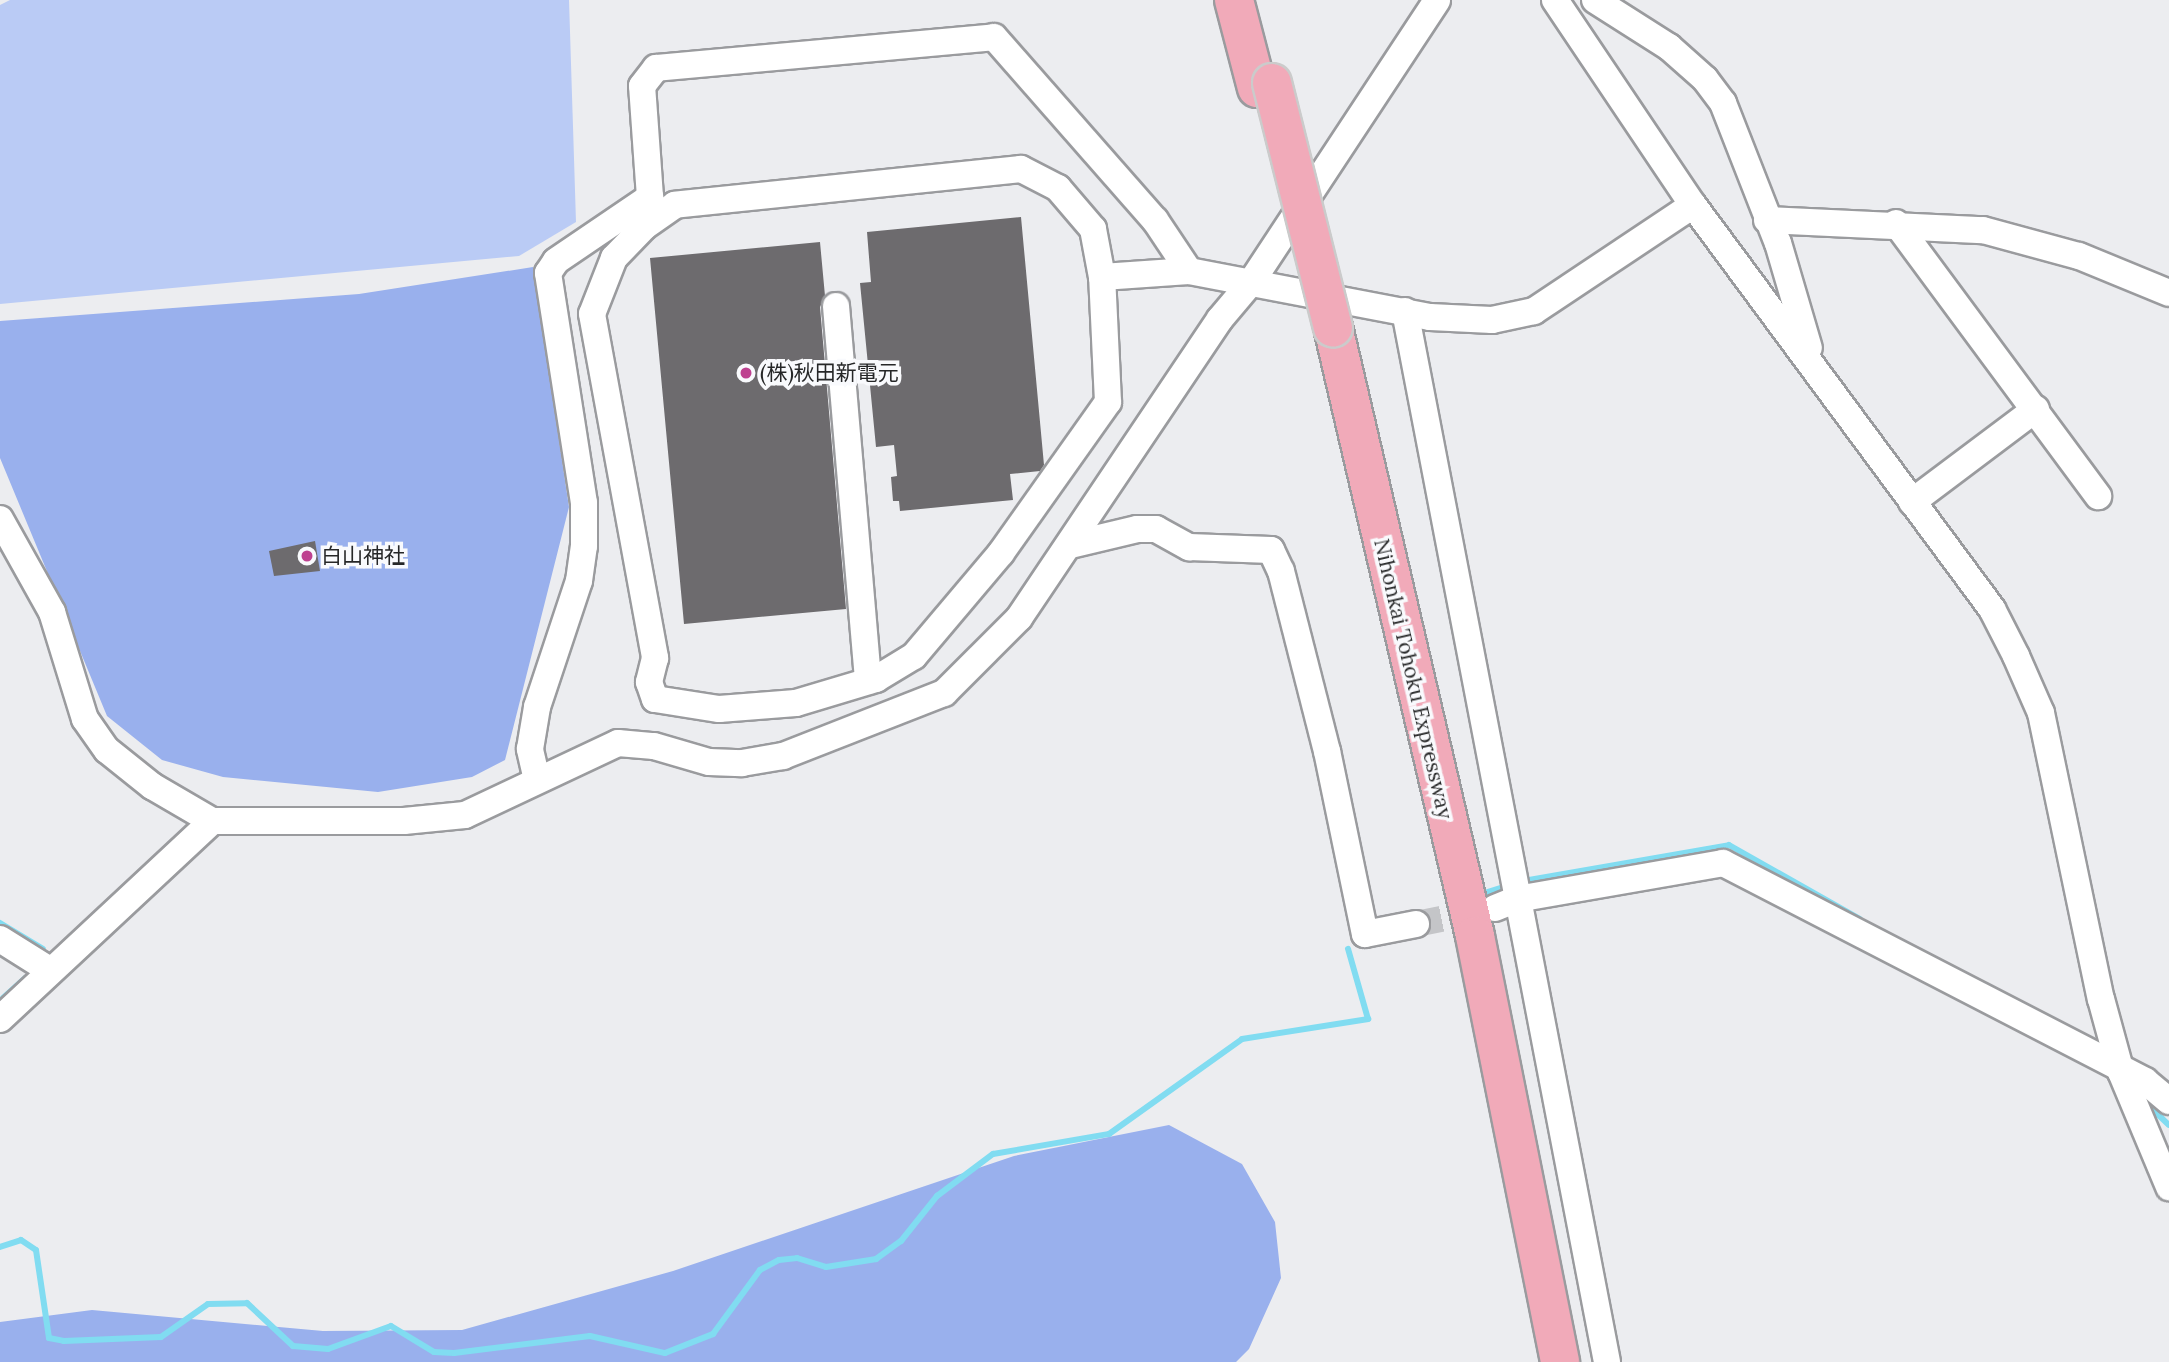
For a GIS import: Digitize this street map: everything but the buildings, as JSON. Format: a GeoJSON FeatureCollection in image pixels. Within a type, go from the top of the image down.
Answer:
{"type":"FeatureCollection","features":[{"type":"Feature","properties":{"kind":"highway","name":"Nihonkai Tohoku Expressway"},"geometry":{"type":"LineString","coordinates":[[1234,0],[1265,85]]}},
{"type":"Feature","properties":{"kind":"highway","name":"Nihonkai Tohoku Expressway"},"geometry":{"type":"LineString","coordinates":[[1251,0],[1265,85],[1475,936],[1560,1362]]}},
{"type":"Feature","properties":{"kind":"highway","name":"Nihonkai Tohoku Expressway"},"geometry":{"type":"LineString","coordinates":[[1327,329],[1541,1362]]}},
{"type":"Feature","properties":{"kind":"street"},"geometry":{"type":"LineString","coordinates":[[0,519],[52,612],[85,719],[107,750],[152,786],[212,821],[404,821],[465,815],[618,743],[654,746],[709,762],[742,763],[783,756],[944,693],[971,671],[1019,618],[1220,319],[1252,281],[1437,0]]}},
{"type":"Feature","properties":{"kind":"street"},"geometry":{"type":"LineString","coordinates":[[1555,0],[1693,205],[1813,363],[1992,609],[2041,713],[2101,999],[2121,1072],[2169,1187]]}},
{"type":"Feature","properties":{"kind":"street"},"geometry":{"type":"LineString","coordinates":[[1595,0],[1669,47],[1705,79],[1723,103],[1744,152],[1813,363]]}},
{"type":"Feature","properties":{"kind":"street"},"geometry":{"type":"LineString","coordinates":[[537,780],[530,749],[537,707],[579,581],[584,546],[584,503],[548,273],[556,261],[650,197],[642,86],[656,68],[994,37],[1155,220],[1189,271]]}},
{"type":"Feature","properties":{"kind":"street"},"geometry":{"type":"LineString","coordinates":[[1021,169],[1058,188],[1093,229],[1102,277],[1110,383],[1108,402],[1001,554],[914,656],[868,681],[796,703],[719,709],[655,699],[649,682],[654,658],[592,314],[614,258],[644,227],[675,205],[1021,169]]}},
{"type":"Feature","properties":{"kind":"street"},"geometry":{"type":"LineString","coordinates":[[1102,277],[1189,271],[1405,311],[1492,320],[1534,311],[1693,205]]}},
{"type":"Feature","properties":{"kind":"street"},"geometry":{"type":"LineString","coordinates":[[1767,220],[1896,223],[1983,230],[2079,256],[2169,293]]}},
{"type":"Feature","properties":{"kind":"street"},"geometry":{"type":"LineString","coordinates":[[1896,223],[2098,496]]}},
{"type":"Feature","properties":{"kind":"street"},"geometry":{"type":"LineString","coordinates":[[836,306],[868,681]]}},
{"type":"Feature","properties":{"kind":"street"},"geometry":{"type":"LineString","coordinates":[[1405,311],[1506,904],[1607,1362]]}},
{"type":"Feature","properties":{"kind":"street"},"geometry":{"type":"LineString","coordinates":[[1912,502],[2036,409]]}},
{"type":"Feature","properties":{"kind":"street"},"geometry":{"type":"LineString","coordinates":[[1070,545],[1146,529],[1189,547],[1271,550],[1281,571],[1327,751],[1365,934],[1416,924]]}},
{"type":"Feature","properties":{"kind":"street"},"geometry":{"type":"LineString","coordinates":[[0,1019],[212,821]]}},
{"type":"Feature","properties":{"kind":"street"},"geometry":{"type":"LineString","coordinates":[[1506,904],[1723,863],[2121,1072],[2145,1081],[2169,1101]]}},
{"type":"Feature","properties":{"kind":"street"},"geometry":{"type":"LineString","coordinates":[[0,939],[51,971]]}},
{"type":"Feature","properties":{"kind":"shaded area"},"geometry":{"type":"Polygon","coordinates":[[[10,0],[569,0],[576,222],[519,256],[0,304],[0,5],[10,0]]]}},
{"type":"Feature","properties":{"kind":"shaded area"},"geometry":{"type":"Polygon","coordinates":[[[533,267],[569,507],[505,760],[472,777],[378,792],[223,777],[162,760],[107,716],[0,458],[0,321],[359,294],[533,267]]]}},
{"type":"Feature","properties":{"kind":"shaded area"},"geometry":{"type":"Polygon","coordinates":[[[1169,1125],[1242,1164],[1275,1222],[1281,1278],[1249,1349],[1236,1362],[0,1362],[0,1322],[92,1310],[323,1331],[462,1330],[673,1271],[1014,1156],[1169,1125]]]}},
{"type":"Feature","properties":{"kind":"waterway"},"geometry":{"type":"LineString","coordinates":[[1529,880],[1729,845],[1860,919]]}},
{"type":"Feature","properties":{"kind":"waterway"},"geometry":{"type":"LineString","coordinates":[[1478,895],[1501,888]]}},
{"type":"Feature","properties":{"kind":"waterway"},"geometry":{"type":"LineString","coordinates":[[0,923],[43,949]]}},
{"type":"Feature","properties":{"kind":"waterway"},"geometry":{"type":"LineString","coordinates":[[0,1247],[21,1240],[36,1250],[49,1338],[64,1341],[161,1337],[208,1304],[247,1303],[293,1346],[328,1349],[391,1326],[434,1352],[454,1353],[590,1336],[665,1353],[713,1334],[760,1270],[779,1260],[797,1258],[826,1267],[876,1259],[901,1241],[937,1196],[993,1154],[1109,1134],[1242,1039],[1368,1019],[1348,949]]}},
{"type":"Feature","properties":{"kind":"waterway"},"geometry":{"type":"LineString","coordinates":[[3,998],[25,978]]}},
{"type":"Feature","properties":{"kind":"waterway"},"geometry":{"type":"LineString","coordinates":[[2145,1102],[2169,1125]]}},
{"type":"Feature","properties":{"kind":"tunnel"},"geometry":{"type":"LineString","coordinates":[[1416,924],[1486,910]]}},
{"type":"Feature","properties":{"kind":"place","name":"(株)秋田新電元"},"geometry":{"type":"Point","coordinates":[746,373]}},
{"type":"Feature","properties":{"kind":"place","name":"白山神社"},"geometry":{"type":"Point","coordinates":[307,556]}}]}
